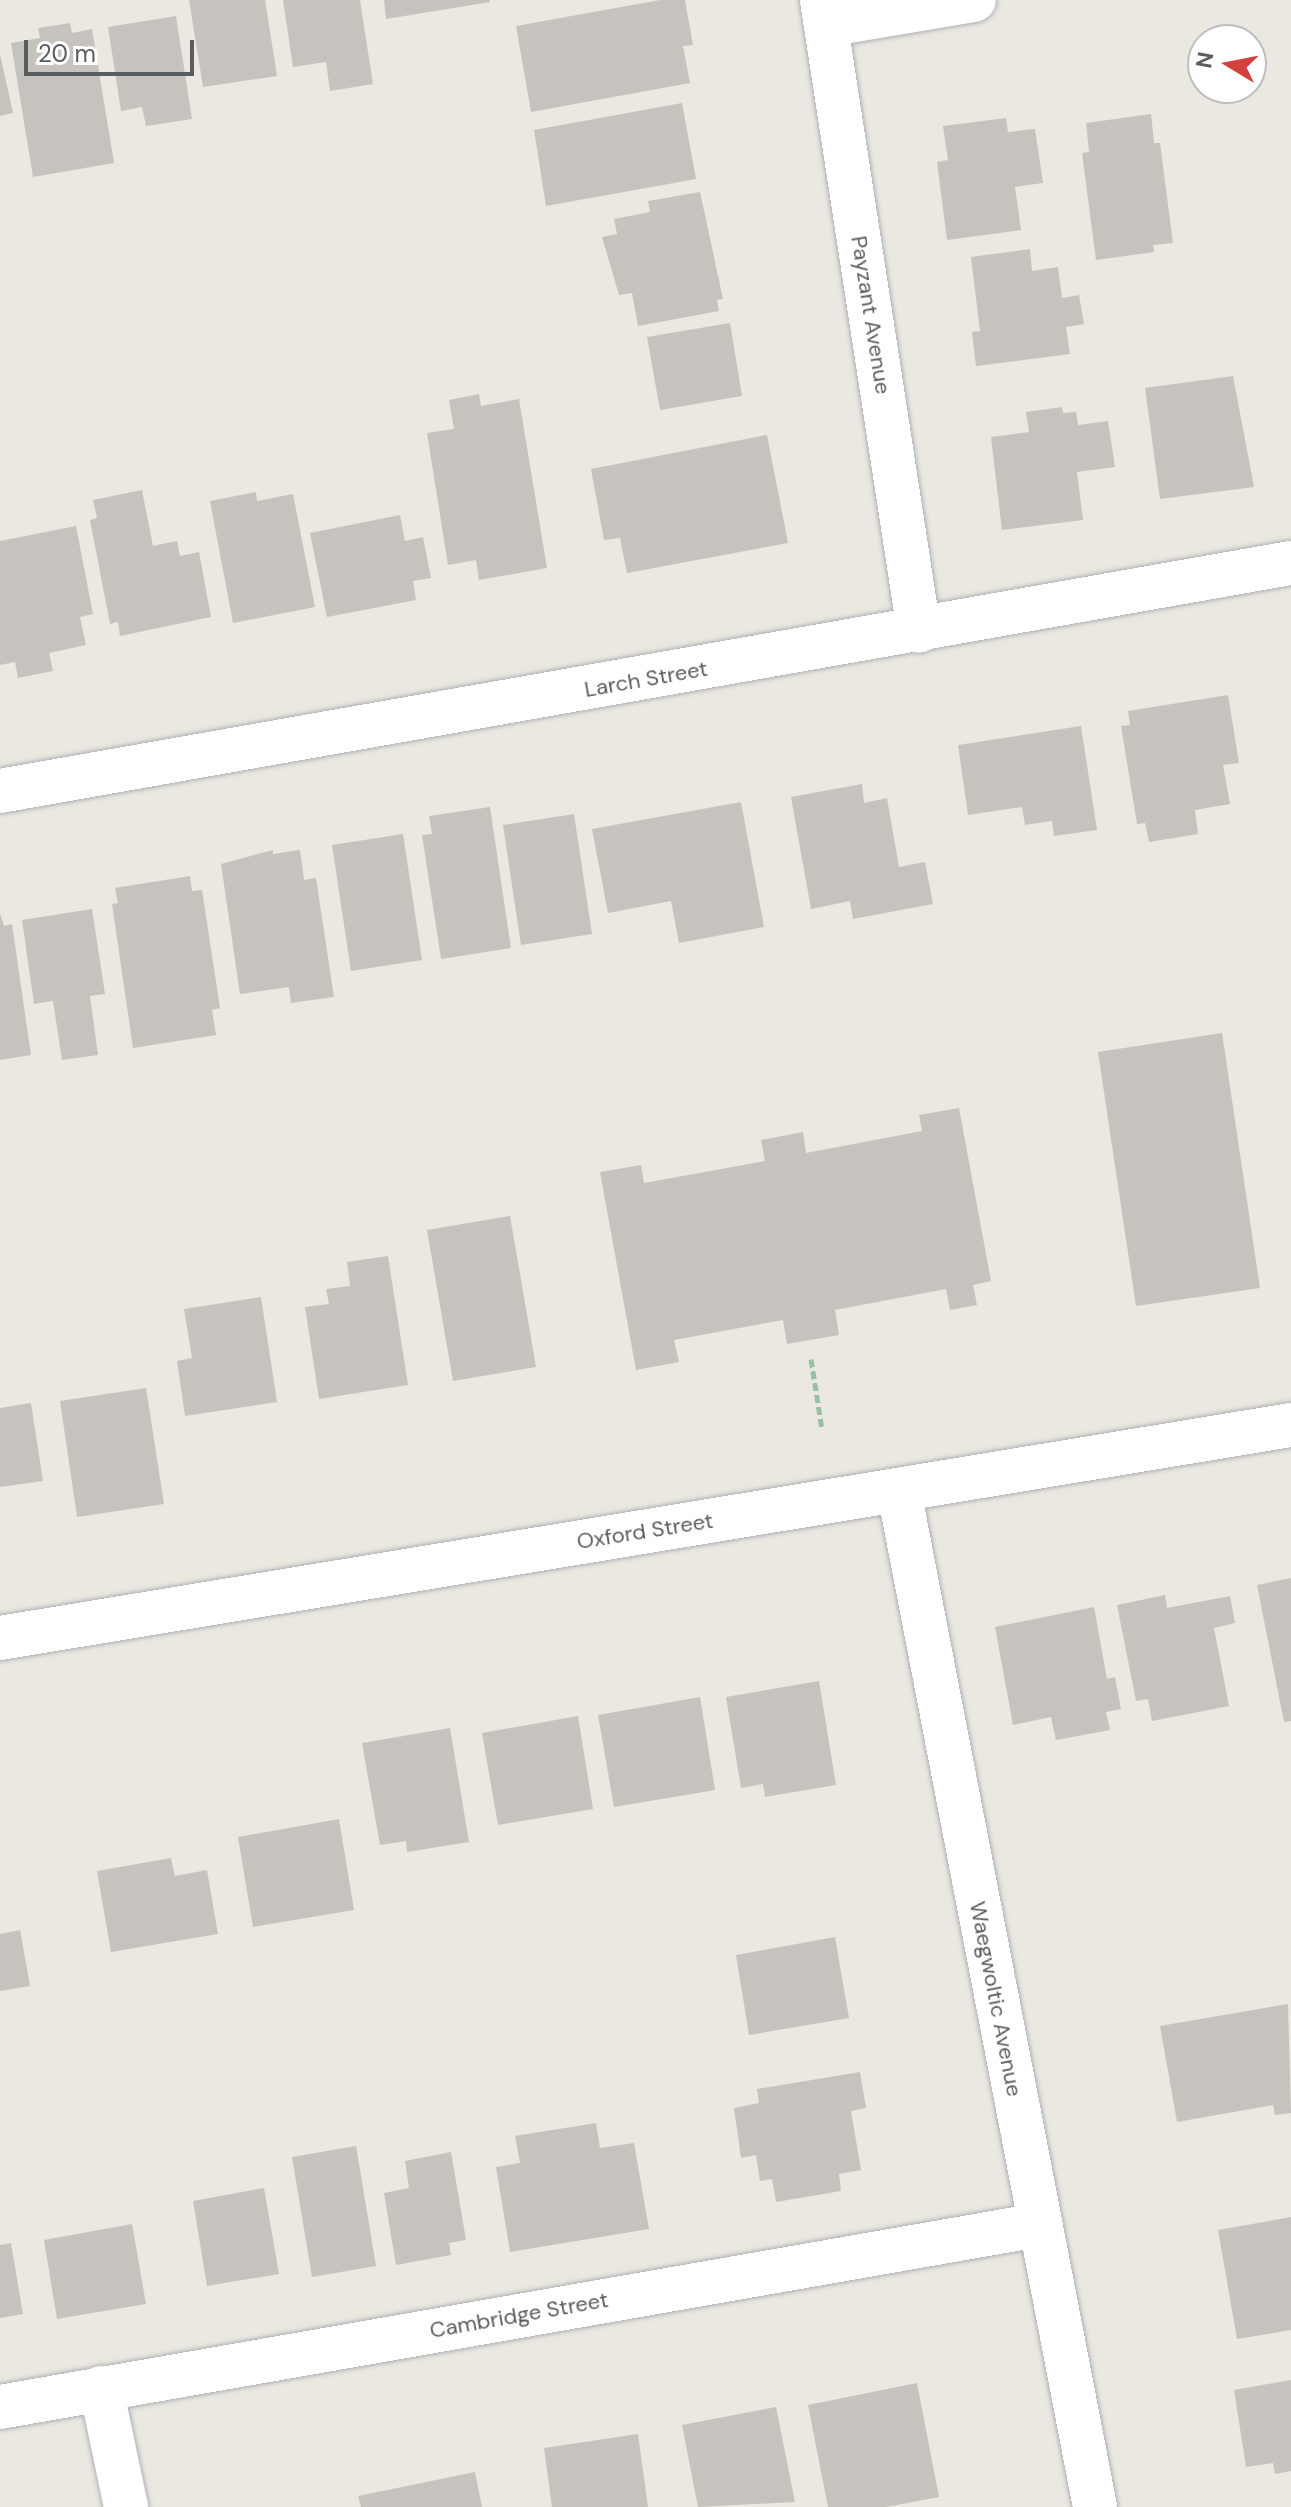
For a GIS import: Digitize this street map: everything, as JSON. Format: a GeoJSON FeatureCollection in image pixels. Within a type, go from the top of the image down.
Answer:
{"type":"FeatureCollection","features":[{"type":"Feature","properties":{"kind":"street"},"geometry":{"type":"LineString","coordinates":[[824,12],[974,0]]}},
{"type":"Feature","properties":{"kind":"street","name":"Payzant Avenue"},"geometry":{"type":"LineString","coordinates":[[824,12],[919,631]]}},
{"type":"Feature","properties":{"kind":"street","name":"Larch Street"},"geometry":{"type":"LineString","coordinates":[[0,791],[1291,563]]}},
{"type":"Feature","properties":{"kind":"street","name":"Oxford Street"},"geometry":{"type":"LineString","coordinates":[[0,1638],[1291,1425]]}},
{"type":"Feature","properties":{"kind":"street","name":"Waegwoltic Avenue"},"geometry":{"type":"LineString","coordinates":[[899,1491],[1038,2225],[1095,2507]]}},
{"type":"Feature","properties":{"kind":"street","name":"Cambridge Street"},"geometry":{"type":"LineString","coordinates":[[0,2407],[1038,2225]]}},
{"type":"Feature","properties":{"kind":"street"},"geometry":{"type":"LineString","coordinates":[[101,2388],[126,2507]]}},
{"type":"Feature","properties":{"kind":"path"},"geometry":{"type":"LineString","coordinates":[[811,1359],[822,1429]]}},
{"type":"Feature","properties":{"kind":"building"},"geometry":{"type":"Polygon","coordinates":[[[189,0],[265,0],[277,76],[203,87],[189,0]]]}},
{"type":"Feature","properties":{"kind":"building"},"geometry":{"type":"Polygon","coordinates":[[[283,0],[360,0],[373,84],[330,91],[326,62],[293,67],[283,0]]]}},
{"type":"Feature","properties":{"kind":"building"},"geometry":{"type":"Polygon","coordinates":[[[384,0],[490,0],[490,2],[386,19],[384,0]]]}},
{"type":"Feature","properties":{"kind":"building"},"geometry":{"type":"Polygon","coordinates":[[[660,0],[685,0],[693,45],[683,46],[690,83],[531,112],[516,26],[660,0]]]}},
{"type":"Feature","properties":{"kind":"building"},"geometry":{"type":"Polygon","coordinates":[[[176,16],[192,119],[146,126],[142,107],[121,111],[108,27],[176,16]]]}},
{"type":"Feature","properties":{"kind":"building"},"geometry":{"type":"Polygon","coordinates":[[[70,23],[72,33],[92,29],[114,163],[33,177],[11,43],[40,38],[38,28],[70,23]]]}},
{"type":"Feature","properties":{"kind":"building"},"geometry":{"type":"Polygon","coordinates":[[[0,54],[13,113],[0,116],[0,54]]]}},
{"type":"Feature","properties":{"kind":"building"},"geometry":{"type":"Polygon","coordinates":[[[682,103],[696,179],[546,206],[534,130],[682,103]]]}},
{"type":"Feature","properties":{"kind":"building"},"geometry":{"type":"Polygon","coordinates":[[[1151,114],[1154,143],[1160,143],[1173,243],[1153,245],[1154,252],[1096,260],[1082,153],[1089,152],[1086,123],[1151,114]]]}},
{"type":"Feature","properties":{"kind":"building"},"geometry":{"type":"Polygon","coordinates":[[[1006,118],[1008,132],[1035,129],[1043,183],[1015,187],[1021,230],[947,240],[937,162],[948,160],[943,126],[1006,118]]]}},
{"type":"Feature","properties":{"kind":"building"},"geometry":{"type":"Polygon","coordinates":[[[700,192],[723,299],[717,300],[719,311],[638,326],[632,293],[619,295],[602,237],[617,234],[614,219],[650,212],[648,201],[700,192]]]}},
{"type":"Feature","properties":{"kind":"building"},"geometry":{"type":"Polygon","coordinates":[[[1030,249],[1032,271],[1058,267],[1062,298],[1079,295],[1084,324],[1066,327],[1070,354],[976,366],[972,332],[980,331],[971,257],[1030,249]]]}},
{"type":"Feature","properties":{"kind":"building"},"geometry":{"type":"Polygon","coordinates":[[[730,323],[742,396],[660,410],[647,337],[730,323]]]}},
{"type":"Feature","properties":{"kind":"building"},"geometry":{"type":"Polygon","coordinates":[[[1233,376],[1254,487],[1160,499],[1145,388],[1233,376]]]}},
{"type":"Feature","properties":{"kind":"building"},"geometry":{"type":"Polygon","coordinates":[[[479,394],[481,406],[519,399],[547,568],[479,580],[476,560],[448,565],[427,433],[454,429],[449,400],[479,394]]]}},
{"type":"Feature","properties":{"kind":"building"},"geometry":{"type":"Polygon","coordinates":[[[1062,407],[1063,413],[1076,412],[1078,425],[1108,421],[1115,467],[1077,472],[1083,520],[1002,530],[991,437],[1029,432],[1026,412],[1062,407]]]}},
{"type":"Feature","properties":{"kind":"building"},"geometry":{"type":"Polygon","coordinates":[[[767,435],[788,543],[627,573],[620,538],[604,540],[591,469],[767,435]]]}},
{"type":"Feature","properties":{"kind":"building"},"geometry":{"type":"Polygon","coordinates":[[[142,490],[153,546],[177,541],[180,556],[199,552],[211,617],[120,636],[118,622],[110,624],[90,520],[97,518],[93,500],[142,490]]]}},
{"type":"Feature","properties":{"kind":"building"},"geometry":{"type":"Polygon","coordinates":[[[256,492],[257,501],[293,494],[315,607],[233,623],[210,501],[256,492]]]}},
{"type":"Feature","properties":{"kind":"building"},"geometry":{"type":"Polygon","coordinates":[[[400,515],[405,541],[423,537],[431,578],[413,581],[416,600],[327,617],[310,533],[400,515]]]}},
{"type":"Feature","properties":{"kind":"building"},"geometry":{"type":"Polygon","coordinates":[[[76,526],[93,614],[80,617],[86,645],[49,653],[53,671],[18,678],[15,662],[0,665],[0,541],[76,526]]]}},
{"type":"Feature","properties":{"kind":"building"},"geometry":{"type":"Polygon","coordinates":[[[1228,695],[1239,763],[1223,765],[1230,804],[1195,810],[1198,834],[1149,842],[1145,823],[1137,824],[1121,726],[1130,725],[1128,711],[1228,695]]]}},
{"type":"Feature","properties":{"kind":"building"},"geometry":{"type":"Polygon","coordinates":[[[1081,726],[1097,830],[1054,836],[1052,821],[1025,825],[1022,807],[968,815],[958,745],[1081,726]]]}},
{"type":"Feature","properties":{"kind":"building"},"geometry":{"type":"Polygon","coordinates":[[[862,784],[864,803],[887,798],[899,867],[925,862],[933,904],[853,919],[850,901],[811,909],[791,797],[862,784]]]}},
{"type":"Feature","properties":{"kind":"building"},"geometry":{"type":"Polygon","coordinates":[[[741,802],[764,927],[679,943],[671,901],[608,913],[592,829],[741,802]]]}},
{"type":"Feature","properties":{"kind":"building"},"geometry":{"type":"Polygon","coordinates":[[[490,807],[511,948],[441,959],[422,835],[432,834],[429,816],[490,807]]]}},
{"type":"Feature","properties":{"kind":"building"},"geometry":{"type":"Polygon","coordinates":[[[574,814],[592,934],[521,945],[503,825],[574,814]]]}},
{"type":"Feature","properties":{"kind":"building"},"geometry":{"type":"Polygon","coordinates":[[[403,834],[422,960],[351,971],[332,845],[403,834]]]}},
{"type":"Feature","properties":{"kind":"building"},"geometry":{"type":"Polygon","coordinates":[[[273,850],[273,854],[300,850],[304,880],[316,878],[334,997],[291,1003],[289,987],[240,994],[221,864],[273,850]]]}},
{"type":"Feature","properties":{"kind":"building"},"geometry":{"type":"Polygon","coordinates":[[[190,876],[192,891],[202,890],[220,1008],[212,1010],[216,1035],[133,1048],[112,904],[118,903],[115,888],[190,876]]]}},
{"type":"Feature","properties":{"kind":"building"},"geometry":{"type":"Polygon","coordinates":[[[92,909],[105,994],[90,996],[98,1055],[62,1060],[53,1001],[34,1004],[22,920],[92,909]]]}},
{"type":"Feature","properties":{"kind":"building"},"geometry":{"type":"Polygon","coordinates":[[[0,913],[4,926],[12,924],[31,1055],[0,1060],[0,913]]]}},
{"type":"Feature","properties":{"kind":"building"},"geometry":{"type":"Polygon","coordinates":[[[1222,1033],[1260,1288],[1136,1306],[1098,1052],[1222,1033]]]}},
{"type":"Feature","properties":{"kind":"building"},"geometry":{"type":"Polygon","coordinates":[[[959,1108],[991,1281],[973,1285],[977,1305],[950,1310],[946,1289],[835,1310],[839,1335],[787,1344],[783,1320],[674,1340],[679,1362],[636,1370],[600,1172],[641,1165],[644,1183],[765,1161],[761,1140],[803,1132],[806,1153],[922,1131],[919,1115],[959,1108]]]}},
{"type":"Feature","properties":{"kind":"building"},"geometry":{"type":"Polygon","coordinates":[[[510,1216],[536,1367],[453,1381],[427,1230],[510,1216]]]}},
{"type":"Feature","properties":{"kind":"building"},"geometry":{"type":"Polygon","coordinates":[[[388,1256],[408,1385],[319,1399],[305,1307],[329,1304],[326,1289],[350,1286],[347,1262],[388,1256]]]}},
{"type":"Feature","properties":{"kind":"building"},"geometry":{"type":"Polygon","coordinates":[[[261,1297],[277,1402],[185,1416],[177,1361],[192,1358],[184,1309],[261,1297]]]}},
{"type":"Feature","properties":{"kind":"building"},"geometry":{"type":"Polygon","coordinates":[[[146,1388],[164,1504],[77,1517],[60,1401],[146,1388]]]}},
{"type":"Feature","properties":{"kind":"building"},"geometry":{"type":"Polygon","coordinates":[[[31,1403],[43,1481],[0,1487],[0,1408],[31,1403]]]}},
{"type":"Feature","properties":{"kind":"building"},"geometry":{"type":"Polygon","coordinates":[[[1291,1578],[1291,1721],[1284,1722],[1257,1585],[1291,1578]]]}},
{"type":"Feature","properties":{"kind":"building"},"geometry":{"type":"Polygon","coordinates":[[[1165,1595],[1167,1608],[1230,1596],[1235,1623],[1214,1628],[1229,1706],[1152,1721],[1148,1699],[1136,1701],[1117,1605],[1165,1595]]]}},
{"type":"Feature","properties":{"kind":"building"},"geometry":{"type":"Polygon","coordinates":[[[1094,1607],[1107,1679],[1115,1677],[1121,1709],[1106,1712],[1110,1730],[1056,1740],[1051,1717],[1013,1725],[995,1627],[1094,1607]]]}},
{"type":"Feature","properties":{"kind":"building"},"geometry":{"type":"Polygon","coordinates":[[[819,1681],[836,1785],[765,1797],[763,1784],[741,1788],[726,1697],[819,1681]]]}},
{"type":"Feature","properties":{"kind":"building"},"geometry":{"type":"Polygon","coordinates":[[[700,1697],[715,1790],[614,1807],[598,1715],[700,1697]]]}},
{"type":"Feature","properties":{"kind":"building"},"geometry":{"type":"Polygon","coordinates":[[[578,1716],[593,1809],[498,1825],[482,1733],[578,1716]]]}},
{"type":"Feature","properties":{"kind":"building"},"geometry":{"type":"Polygon","coordinates":[[[450,1728],[469,1842],[407,1852],[406,1841],[380,1845],[362,1743],[450,1728]]]}},
{"type":"Feature","properties":{"kind":"building"},"geometry":{"type":"Polygon","coordinates":[[[339,1819],[354,1910],[253,1927],[238,1837],[339,1819]]]}},
{"type":"Feature","properties":{"kind":"building"},"geometry":{"type":"Polygon","coordinates":[[[171,1858],[175,1876],[207,1870],[218,1934],[111,1952],[97,1871],[171,1858]]]}},
{"type":"Feature","properties":{"kind":"building"},"geometry":{"type":"Polygon","coordinates":[[[20,1930],[30,1986],[0,1991],[0,1934],[20,1930]]]}},
{"type":"Feature","properties":{"kind":"building"},"geometry":{"type":"Polygon","coordinates":[[[835,1937],[849,2018],[749,2035],[736,1955],[835,1937]]]}},
{"type":"Feature","properties":{"kind":"building"},"geometry":{"type":"Polygon","coordinates":[[[1288,2004],[1291,2113],[1275,2115],[1273,2105],[1177,2122],[1160,2026],[1288,2004]]]}},
{"type":"Feature","properties":{"kind":"building"},"geometry":{"type":"Polygon","coordinates":[[[860,2072],[866,2108],[851,2111],[861,2170],[839,2174],[841,2191],[776,2202],[772,2179],[760,2181],[756,2155],[741,2158],[734,2108],[759,2103],[757,2089],[860,2072]]]}},
{"type":"Feature","properties":{"kind":"building"},"geometry":{"type":"Polygon","coordinates":[[[596,2123],[600,2148],[634,2143],[649,2229],[510,2252],[496,2167],[520,2163],[515,2136],[596,2123]]]}},
{"type":"Feature","properties":{"kind":"building"},"geometry":{"type":"Polygon","coordinates":[[[356,2146],[376,2266],[312,2277],[292,2157],[356,2146]]]}},
{"type":"Feature","properties":{"kind":"building"},"geometry":{"type":"Polygon","coordinates":[[[451,2152],[466,2240],[449,2243],[451,2255],[396,2265],[384,2193],[409,2188],[405,2161],[451,2152]]]}},
{"type":"Feature","properties":{"kind":"building"},"geometry":{"type":"Polygon","coordinates":[[[264,2188],[279,2274],[207,2286],[193,2201],[264,2188]]]}},
{"type":"Feature","properties":{"kind":"building"},"geometry":{"type":"Polygon","coordinates":[[[1291,2217],[1291,2330],[1237,2339],[1218,2230],[1291,2217]]]}},
{"type":"Feature","properties":{"kind":"building"},"geometry":{"type":"Polygon","coordinates":[[[132,2224],[146,2304],[57,2319],[44,2240],[132,2224]]]}},
{"type":"Feature","properties":{"kind":"building"},"geometry":{"type":"Polygon","coordinates":[[[11,2243],[23,2314],[0,2318],[0,2245],[11,2243]]]}},
{"type":"Feature","properties":{"kind":"building"},"geometry":{"type":"Polygon","coordinates":[[[1291,2380],[1291,2471],[1275,2474],[1273,2463],[1246,2467],[1234,2390],[1291,2380]]]}},
{"type":"Feature","properties":{"kind":"building"},"geometry":{"type":"Polygon","coordinates":[[[917,2383],[939,2497],[886,2507],[828,2507],[808,2405],[917,2383]]]}},
{"type":"Feature","properties":{"kind":"building"},"geometry":{"type":"Polygon","coordinates":[[[776,2407],[795,2502],[698,2507],[682,2425],[776,2407]]]}},
{"type":"Feature","properties":{"kind":"building"},"geometry":{"type":"Polygon","coordinates":[[[638,2434],[648,2507],[552,2507],[544,2448],[638,2434]]]}},
{"type":"Feature","properties":{"kind":"building"},"geometry":{"type":"Polygon","coordinates":[[[475,2472],[482,2507],[361,2507],[358,2496],[475,2472]]]}}]}
